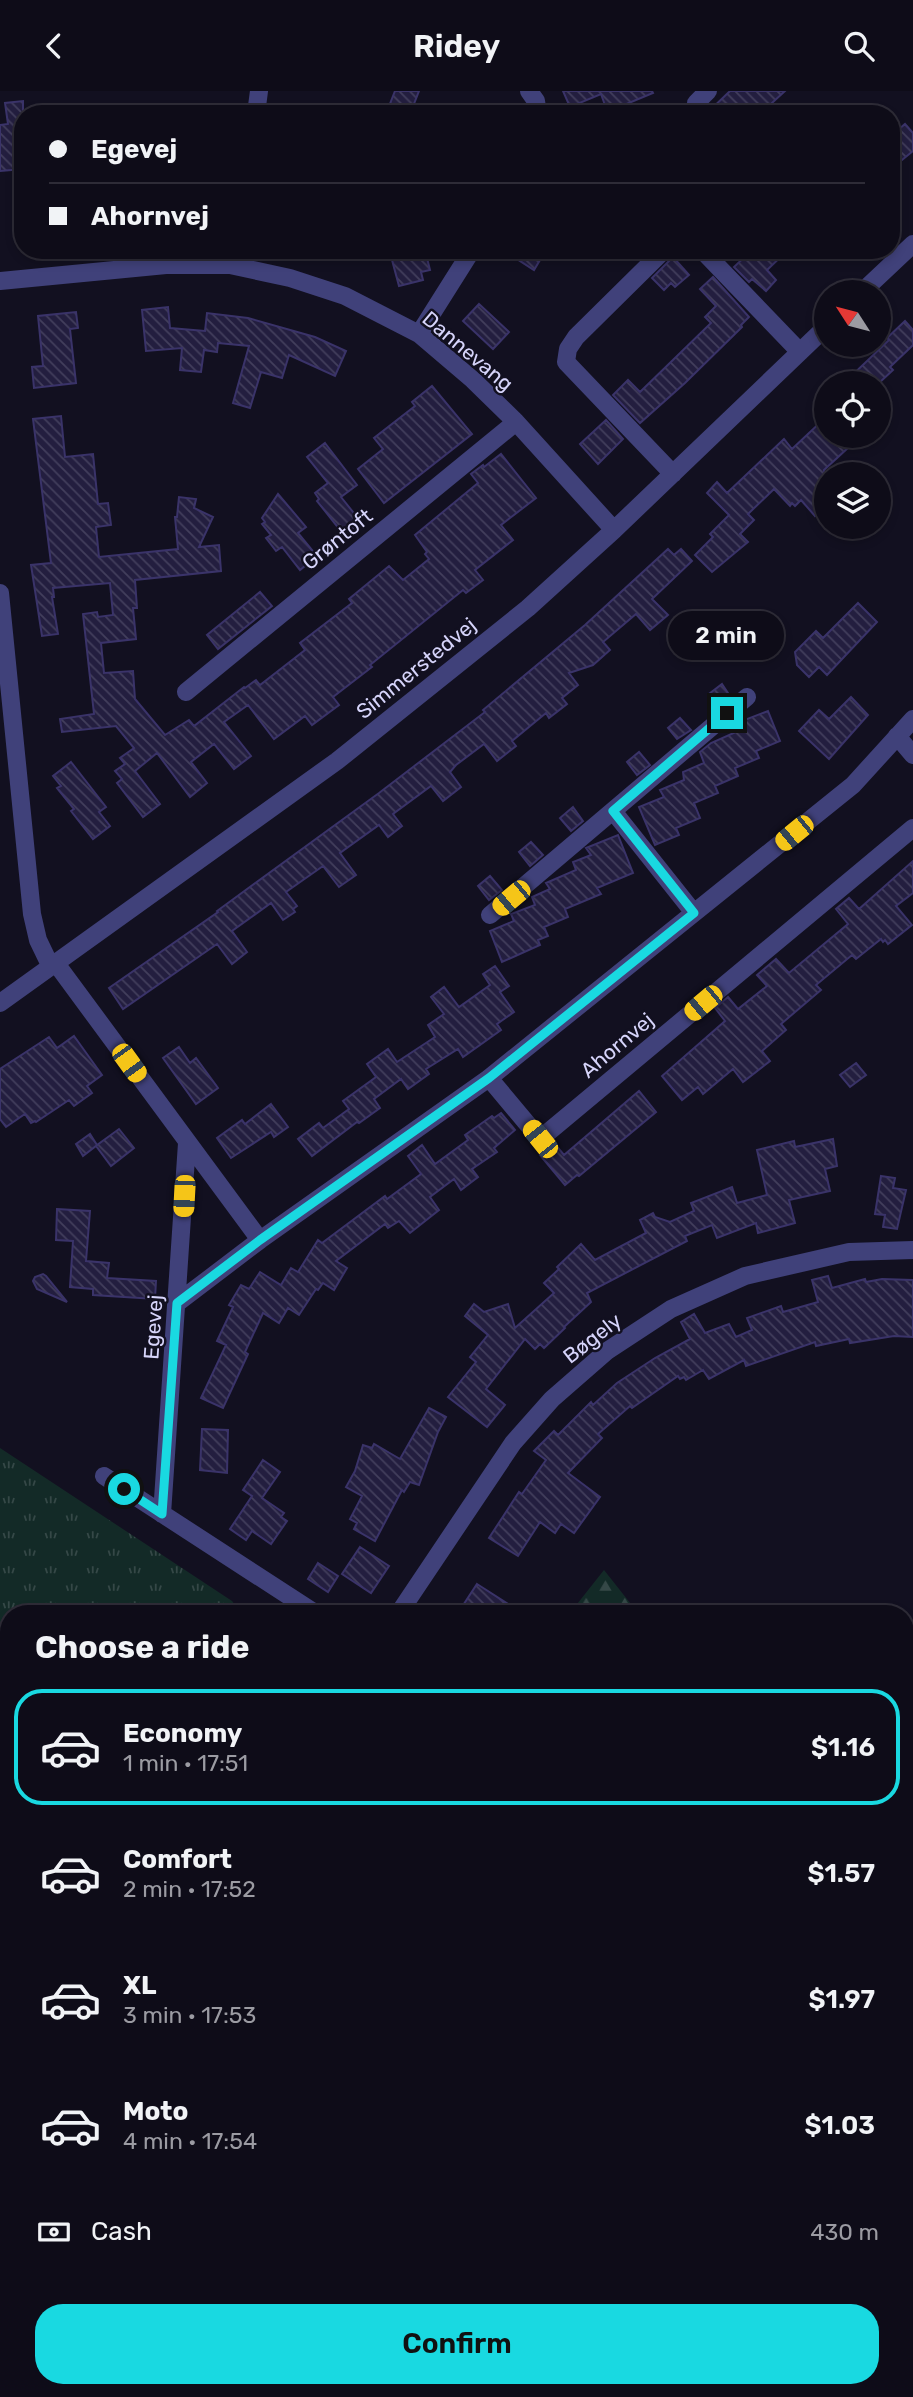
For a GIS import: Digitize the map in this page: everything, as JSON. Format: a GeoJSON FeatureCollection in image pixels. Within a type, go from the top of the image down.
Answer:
{"type":"FeatureCollection","features":[{"type":"Feature","properties":{"kind":"street"},"geometry":{"type":"LineString","coordinates":[[900,256],[913,244]]}},
{"type":"Feature","properties":{"kind":"street","name":"Dannevang"},"geometry":{"type":"LineString","coordinates":[[0,281],[222,259]]}},
{"type":"Feature","properties":{"kind":"street","name":"Dannevang"},"geometry":{"type":"LineString","coordinates":[[234,259],[345,296],[419,334],[473,380],[516,422],[614,530]]}},
{"type":"Feature","properties":{"kind":"street"},"geometry":{"type":"LineString","coordinates":[[419,334],[466,259]]}},
{"type":"Feature","properties":{"kind":"street"},"geometry":{"type":"LineString","coordinates":[[655,259],[576,337],[568,349],[566,362],[673,474]]}},
{"type":"Feature","properties":{"kind":"street"},"geometry":{"type":"LineString","coordinates":[[711,259],[800,352]]}},
{"type":"Feature","properties":{"kind":"street"},"geometry":{"type":"LineString","coordinates":[[875,280],[897,259]]}},
{"type":"Feature","properties":{"kind":"street","name":"Simmerstedvej"},"geometry":{"type":"LineString","coordinates":[[0,1003],[337,761],[527,608],[614,530],[814,339]]}},
{"type":"Feature","properties":{"kind":"street","name":"Grøntoft"},"geometry":{"type":"LineString","coordinates":[[187,692],[516,422]]}},
{"type":"Feature","properties":{"kind":"street"},"geometry":{"type":"LineString","coordinates":[[0,593],[8,746],[38,940],[53,965],[260,1240]]}},
{"type":"Feature","properties":{"kind":"street"},"geometry":{"type":"LineString","coordinates":[[491,915],[747,697]]}},
{"type":"Feature","properties":{"kind":"street"},"geometry":{"type":"LineString","coordinates":[[177,1303],[260,1240],[489,1078],[853,785],[913,719]]}},
{"type":"Feature","properties":{"kind":"street"},"geometry":{"type":"LineString","coordinates":[[897,736],[913,755]]}},
{"type":"Feature","properties":{"kind":"street"},"geometry":{"type":"LineString","coordinates":[[613,811],[694,913]]}},
{"type":"Feature","properties":{"kind":"street","name":"Ahornvej"},"geometry":{"type":"LineString","coordinates":[[489,1078],[540,1139],[913,828]]}},
{"type":"Feature","properties":{"kind":"street","name":"Egevej"},"geometry":{"type":"LineString","coordinates":[[162,1514],[187,1143]]}},
{"type":"Feature","properties":{"kind":"street","name":"Bøgely"},"geometry":{"type":"LineString","coordinates":[[404,1605],[513,1443],[552,1399],[607,1351],[671,1309],[746,1276],[849,1252],[913,1250]]}},
{"type":"Feature","properties":{"kind":"street"},"geometry":{"type":"LineString","coordinates":[[104,1476],[303,1605]]}},
{"type":"Feature","properties":{"kind":"green space"},"geometry":{"type":"Polygon","coordinates":[[[0,1448],[235,1605],[0,1605],[0,1448]]]}},
{"type":"Feature","properties":{"kind":"green space"},"geometry":{"type":"Polygon","coordinates":[[[604,1570],[632,1605],[576,1605],[604,1570]]]}},
{"type":"Feature","properties":{"kind":"building"},"geometry":{"type":"Polygon","coordinates":[[[395,91],[419,91],[414,105],[390,105],[395,91]]]}},
{"type":"Feature","properties":{"kind":"building"},"geometry":{"type":"Polygon","coordinates":[[[563,91],[653,93],[624,105],[605,105],[601,94],[569,105],[563,91]]]}},
{"type":"Feature","properties":{"kind":"building"},"geometry":{"type":"Polygon","coordinates":[[[730,91],[785,91],[770,105],[715,105],[730,91]]]}},
{"type":"Feature","properties":{"kind":"building"},"geometry":{"type":"Polygon","coordinates":[[[23,101],[23,105],[14,105],[14,170],[0,171],[0,125],[8,124],[5,103],[23,101]]]}},
{"type":"Feature","properties":{"kind":"building"},"geometry":{"type":"Polygon","coordinates":[[[905,124],[913,133],[913,151],[900,162],[900,128],[905,124]]]}},
{"type":"Feature","properties":{"kind":"building"},"geometry":{"type":"Polygon","coordinates":[[[427,259],[430,270],[421,272],[423,280],[399,286],[392,260],[427,259]]]}},
{"type":"Feature","properties":{"kind":"building"},"geometry":{"type":"Polygon","coordinates":[[[517,259],[541,259],[534,270],[517,259]]]}},
{"type":"Feature","properties":{"kind":"building"},"geometry":{"type":"Polygon","coordinates":[[[671,259],[675,259],[689,275],[675,287],[671,283],[664,290],[652,278],[671,259]]]}},
{"type":"Feature","properties":{"kind":"building"},"geometry":{"type":"Polygon","coordinates":[[[742,259],[779,259],[767,270],[776,280],[766,291],[752,279],[749,282],[734,267],[742,259]]]}},
{"type":"Feature","properties":{"kind":"building"},"geometry":{"type":"Polygon","coordinates":[[[713,277],[749,317],[685,383],[640,423],[613,395],[628,380],[640,392],[711,323],[705,317],[716,306],[700,289],[713,277]]]}},
{"type":"Feature","properties":{"kind":"building"},"geometry":{"type":"Polygon","coordinates":[[[479,304],[509,332],[493,349],[463,321],[479,304]]]}},
{"type":"Feature","properties":{"kind":"building"},"geometry":{"type":"Polygon","coordinates":[[[168,307],[170,328],[205,331],[207,313],[248,318],[315,337],[346,351],[335,376],[289,355],[282,378],[261,372],[250,408],[233,403],[249,346],[218,343],[217,352],[204,350],[201,372],[180,370],[182,348],[146,351],[142,310],[168,307]]]}},
{"type":"Feature","properties":{"kind":"building"},"geometry":{"type":"Polygon","coordinates":[[[76,312],[78,328],[70,329],[76,383],[34,388],[32,367],[43,366],[38,316],[76,312]]]}},
{"type":"Feature","properties":{"kind":"building"},"geometry":{"type":"Polygon","coordinates":[[[905,321],[913,330],[913,345],[890,367],[893,370],[857,371],[871,357],[891,357],[891,334],[905,321]]]}},
{"type":"Feature","properties":{"kind":"building"},"geometry":{"type":"Polygon","coordinates":[[[432,386],[472,434],[384,503],[358,469],[383,449],[374,438],[415,406],[412,402],[432,386]]]}},
{"type":"Feature","properties":{"kind":"building"},"geometry":{"type":"Polygon","coordinates":[[[61,416],[65,457],[93,454],[98,504],[108,503],[111,525],[96,527],[99,557],[178,549],[175,517],[179,497],[196,499],[194,508],[213,517],[199,547],[219,545],[221,571],[135,580],[137,608],[133,608],[136,639],[101,643],[104,673],[133,671],[135,699],[165,735],[189,720],[194,726],[256,680],[260,685],[305,650],[300,643],[352,603],[349,599],[389,566],[403,580],[429,559],[415,535],[478,483],[471,474],[483,465],[484,467],[501,454],[536,498],[501,525],[513,540],[475,570],[483,580],[466,593],[463,590],[370,665],[372,667],[333,697],[339,705],[312,725],[305,716],[274,739],[248,705],[224,722],[251,756],[234,769],[214,744],[191,762],[207,783],[190,797],[157,753],[135,771],[160,804],[143,817],[117,783],[122,779],[115,771],[125,764],[120,758],[134,748],[116,726],[62,732],[60,719],[94,714],[83,614],[97,612],[98,617],[113,615],[110,583],[53,588],[58,634],[42,636],[31,565],[51,563],[33,419],[61,416]]]}},
{"type":"Feature","properties":{"kind":"building"},"geometry":{"type":"Polygon","coordinates":[[[606,420],[623,439],[598,464],[580,444],[606,420]]]}},
{"type":"Feature","properties":{"kind":"building"},"geometry":{"type":"Polygon","coordinates":[[[814,428],[814,448],[848,448],[833,462],[814,462],[814,515],[801,500],[795,506],[792,503],[790,506],[774,489],[748,514],[754,520],[740,534],[748,542],[712,572],[695,555],[713,537],[710,534],[729,515],[707,493],[717,482],[727,493],[784,439],[792,449],[814,428]]]}},
{"type":"Feature","properties":{"kind":"building"},"geometry":{"type":"Polygon","coordinates":[[[325,443],[357,485],[341,497],[361,522],[344,535],[317,501],[319,499],[315,493],[328,483],[307,457],[325,443]]]}},
{"type":"Feature","properties":{"kind":"building"},"geometry":{"type":"Polygon","coordinates":[[[278,494],[306,527],[298,533],[317,556],[300,570],[282,547],[276,551],[266,538],[271,535],[262,524],[265,522],[262,518],[278,494]]]}},
{"type":"Feature","properties":{"kind":"building"},"geometry":{"type":"Polygon","coordinates":[[[668,549],[674,555],[681,549],[692,561],[652,599],[668,615],[650,630],[636,614],[603,642],[610,650],[593,665],[569,673],[578,685],[562,698],[567,704],[549,718],[546,713],[512,741],[516,746],[497,761],[484,744],[456,765],[450,772],[461,787],[443,801],[431,786],[393,814],[402,826],[388,837],[379,825],[340,853],[356,875],[339,887],[323,866],[286,892],[297,906],[293,909],[295,912],[283,920],[271,903],[232,931],[247,952],[232,964],[217,944],[123,1009],[109,988],[218,912],[485,712],[483,710],[585,625],[668,549]]]}},
{"type":"Feature","properties":{"kind":"building"},"geometry":{"type":"Polygon","coordinates":[[[260,592],[272,606],[218,649],[207,635],[260,592]]]}},
{"type":"Feature","properties":{"kind":"building"},"geometry":{"type":"Polygon","coordinates":[[[858,603],[877,622],[827,675],[819,667],[809,677],[797,665],[795,652],[816,631],[823,638],[858,603]]]}},
{"type":"Feature","properties":{"kind":"building"},"geometry":{"type":"Polygon","coordinates":[[[722,684],[730,696],[719,706],[709,694],[722,684]]]}},
{"type":"Feature","properties":{"kind":"building"},"geometry":{"type":"Polygon","coordinates":[[[851,697],[868,715],[829,759],[799,731],[819,710],[829,719],[851,697]]]}},
{"type":"Feature","properties":{"kind":"building"},"geometry":{"type":"Polygon","coordinates":[[[768,711],[780,741],[756,751],[759,758],[735,768],[738,776],[715,786],[718,793],[694,803],[700,818],[676,828],[679,835],[655,845],[639,807],[664,797],[660,790],[684,780],[683,772],[704,763],[700,752],[711,743],[745,728],[742,721],[768,711]]]}},
{"type":"Feature","properties":{"kind":"building"},"geometry":{"type":"Polygon","coordinates":[[[680,718],[691,730],[677,739],[668,728],[680,718]]]}},
{"type":"Feature","properties":{"kind":"building"},"geometry":{"type":"Polygon","coordinates":[[[639,752],[650,765],[637,775],[627,762],[639,752]]]}},
{"type":"Feature","properties":{"kind":"building"},"geometry":{"type":"Polygon","coordinates":[[[71,762],[106,807],[99,812],[110,826],[93,839],[71,811],[74,809],[57,788],[61,786],[53,776],[71,762]]]}},
{"type":"Feature","properties":{"kind":"building"},"geometry":{"type":"Polygon","coordinates":[[[573,807],[583,821],[571,831],[560,818],[573,807]]]}},
{"type":"Feature","properties":{"kind":"building"},"geometry":{"type":"Polygon","coordinates":[[[618,835],[633,873],[597,888],[601,894],[565,909],[568,917],[544,927],[548,936],[538,940],[540,945],[502,962],[490,931],[514,921],[511,914],[535,905],[532,897],[550,889],[546,883],[576,870],[573,862],[591,855],[586,848],[618,835]]]}},
{"type":"Feature","properties":{"kind":"building"},"geometry":{"type":"Polygon","coordinates":[[[531,842],[543,855],[530,866],[519,852],[531,842]]]}},
{"type":"Feature","properties":{"kind":"building"},"geometry":{"type":"Polygon","coordinates":[[[913,861],[913,893],[896,906],[912,925],[888,944],[881,939],[856,959],[852,955],[816,985],[821,990],[781,1024],[786,1030],[762,1051],[770,1061],[743,1082],[733,1069],[703,1094],[698,1087],[682,1100],[662,1076],[725,1021],[715,1008],[728,997],[738,1009],[767,986],[757,975],[776,959],[789,973],[848,924],[836,909],[849,898],[859,909],[913,861]]]}},
{"type":"Feature","properties":{"kind":"building"},"geometry":{"type":"Polygon","coordinates":[[[490,876],[502,890],[489,900],[478,886],[490,876]]]}},
{"type":"Feature","properties":{"kind":"building"},"geometry":{"type":"Polygon","coordinates":[[[495,966],[509,986],[500,992],[514,1012],[497,1024],[501,1030],[463,1057],[458,1049],[426,1069],[429,1074],[408,1089],[401,1079],[374,1099],[380,1108],[312,1156],[298,1139],[319,1123],[323,1128],[349,1109],[343,1101],[376,1077],[367,1064],[388,1049],[397,1062],[435,1037],[428,1025],[444,1014],[431,997],[444,987],[459,1007],[490,985],[483,974],[495,966]]]}},
{"type":"Feature","properties":{"kind":"building"},"geometry":{"type":"Polygon","coordinates":[[[74,1036],[102,1075],[87,1086],[92,1093],[74,1106],[69,1100],[36,1122],[31,1123],[25,1114],[6,1127],[0,1119],[0,1069],[49,1037],[57,1048],[74,1036]]]}},
{"type":"Feature","properties":{"kind":"building"},"geometry":{"type":"Polygon","coordinates":[[[179,1047],[190,1063],[196,1058],[218,1088],[196,1104],[163,1058],[179,1047]]]}},
{"type":"Feature","properties":{"kind":"building"},"geometry":{"type":"Polygon","coordinates":[[[856,1063],[866,1075],[850,1087],[840,1075],[856,1063]]]}},
{"type":"Feature","properties":{"kind":"building"},"geometry":{"type":"Polygon","coordinates":[[[639,1091],[656,1112],[565,1185],[540,1155],[554,1143],[564,1155],[639,1091]]]}},
{"type":"Feature","properties":{"kind":"building"},"geometry":{"type":"Polygon","coordinates":[[[271,1104],[288,1127],[274,1137],[271,1132],[231,1158],[217,1138],[242,1120],[245,1124],[271,1104]]]}},
{"type":"Feature","properties":{"kind":"building"},"geometry":{"type":"Polygon","coordinates":[[[501,1113],[515,1130],[494,1148],[497,1152],[472,1169],[478,1177],[461,1190],[454,1179],[430,1197],[439,1210],[410,1233],[399,1221],[388,1228],[385,1224],[336,1261],[347,1268],[334,1290],[323,1283],[299,1315],[288,1308],[279,1323],[263,1313],[223,1408],[201,1398],[226,1345],[217,1341],[233,1307],[229,1305],[241,1285],[249,1289],[260,1272],[281,1285],[291,1268],[298,1272],[318,1240],[322,1243],[385,1196],[387,1199],[421,1174],[408,1156],[422,1145],[435,1164],[468,1140],[465,1135],[492,1116],[494,1118],[501,1113]]]}},
{"type":"Feature","properties":{"kind":"building"},"geometry":{"type":"Polygon","coordinates":[[[119,1129],[134,1148],[111,1166],[96,1146],[83,1156],[76,1144],[90,1134],[97,1145],[119,1129]]]}},
{"type":"Feature","properties":{"kind":"building"},"geometry":{"type":"Polygon","coordinates":[[[833,1139],[837,1166],[825,1169],[830,1191],[789,1200],[795,1223],[758,1233],[756,1223],[717,1238],[712,1225],[685,1236],[687,1241],[587,1293],[591,1302],[544,1348],[540,1344],[535,1349],[525,1339],[486,1389],[505,1405],[487,1427],[448,1397],[476,1362],[470,1357],[488,1335],[465,1316],[474,1304],[484,1312],[508,1304],[515,1328],[554,1293],[544,1283],[581,1244],[595,1260],[646,1233],[640,1220],[653,1213],[655,1217],[670,1222],[694,1211],[691,1203],[732,1187],[737,1203],[767,1195],[757,1150],[794,1141],[795,1147],[833,1139]]]}},
{"type":"Feature","properties":{"kind":"building"},"geometry":{"type":"Polygon","coordinates":[[[881,1176],[895,1178],[893,1188],[906,1190],[897,1229],[883,1227],[885,1215],[875,1214],[881,1176]]]}},
{"type":"Feature","properties":{"kind":"building"},"geometry":{"type":"Polygon","coordinates":[[[57,1209],[90,1211],[86,1261],[109,1263],[107,1278],[156,1281],[155,1299],[93,1295],[93,1289],[70,1287],[73,1241],[56,1240],[57,1209]]]}},
{"type":"Feature","properties":{"kind":"building"},"geometry":{"type":"Polygon","coordinates":[[[43,1274],[67,1302],[37,1289],[33,1281],[35,1277],[43,1274]]]}},
{"type":"Feature","properties":{"kind":"building"},"geometry":{"type":"Polygon","coordinates":[[[828,1276],[832,1288],[865,1279],[866,1282],[882,1279],[913,1280],[913,1337],[894,1336],[850,1343],[849,1339],[816,1346],[815,1342],[746,1366],[744,1360],[709,1379],[703,1370],[686,1380],[678,1376],[632,1408],[630,1406],[598,1434],[602,1438],[568,1473],[600,1497],[574,1533],[561,1524],[555,1533],[540,1522],[518,1556],[489,1538],[519,1492],[522,1494],[546,1460],[534,1451],[554,1431],[558,1435],[591,1402],[593,1405],[617,1383],[690,1339],[681,1322],[694,1314],[705,1333],[729,1324],[736,1337],[752,1330],[747,1318],[781,1306],[783,1312],[818,1302],[812,1280],[828,1276]]]}},
{"type":"Feature","properties":{"kind":"building"},"geometry":{"type":"Polygon","coordinates":[[[429,1408],[446,1417],[419,1485],[410,1482],[404,1492],[402,1490],[375,1541],[354,1529],[357,1523],[350,1519],[362,1496],[346,1487],[355,1471],[363,1445],[372,1448],[374,1444],[400,1459],[429,1408]]]}},
{"type":"Feature","properties":{"kind":"building"},"geometry":{"type":"Polygon","coordinates":[[[202,1429],[228,1430],[227,1473],[200,1470],[202,1429]]]}},
{"type":"Feature","properties":{"kind":"building"},"geometry":{"type":"Polygon","coordinates":[[[263,1460],[280,1472],[262,1498],[284,1513],[281,1517],[287,1521],[271,1544],[252,1531],[246,1540],[230,1529],[252,1496],[243,1490],[263,1460]]]}},
{"type":"Feature","properties":{"kind":"building"},"geometry":{"type":"Polygon","coordinates":[[[360,1547],[389,1566],[371,1593],[342,1574],[360,1547]]]}},
{"type":"Feature","properties":{"kind":"building"},"geometry":{"type":"Polygon","coordinates":[[[318,1563],[338,1576],[328,1592],[308,1579],[318,1563]]]}},
{"type":"Feature","properties":{"kind":"building"},"geometry":{"type":"Polygon","coordinates":[[[477,1584],[510,1605],[463,1605],[477,1584]]]}},
{"type":"Feature","properties":{"kind":"route"},"geometry":{"type":"LineString","coordinates":[[124,1489],[162,1514],[177,1303],[260,1240],[489,1078],[694,913],[613,811],[727,713]]}}]}
